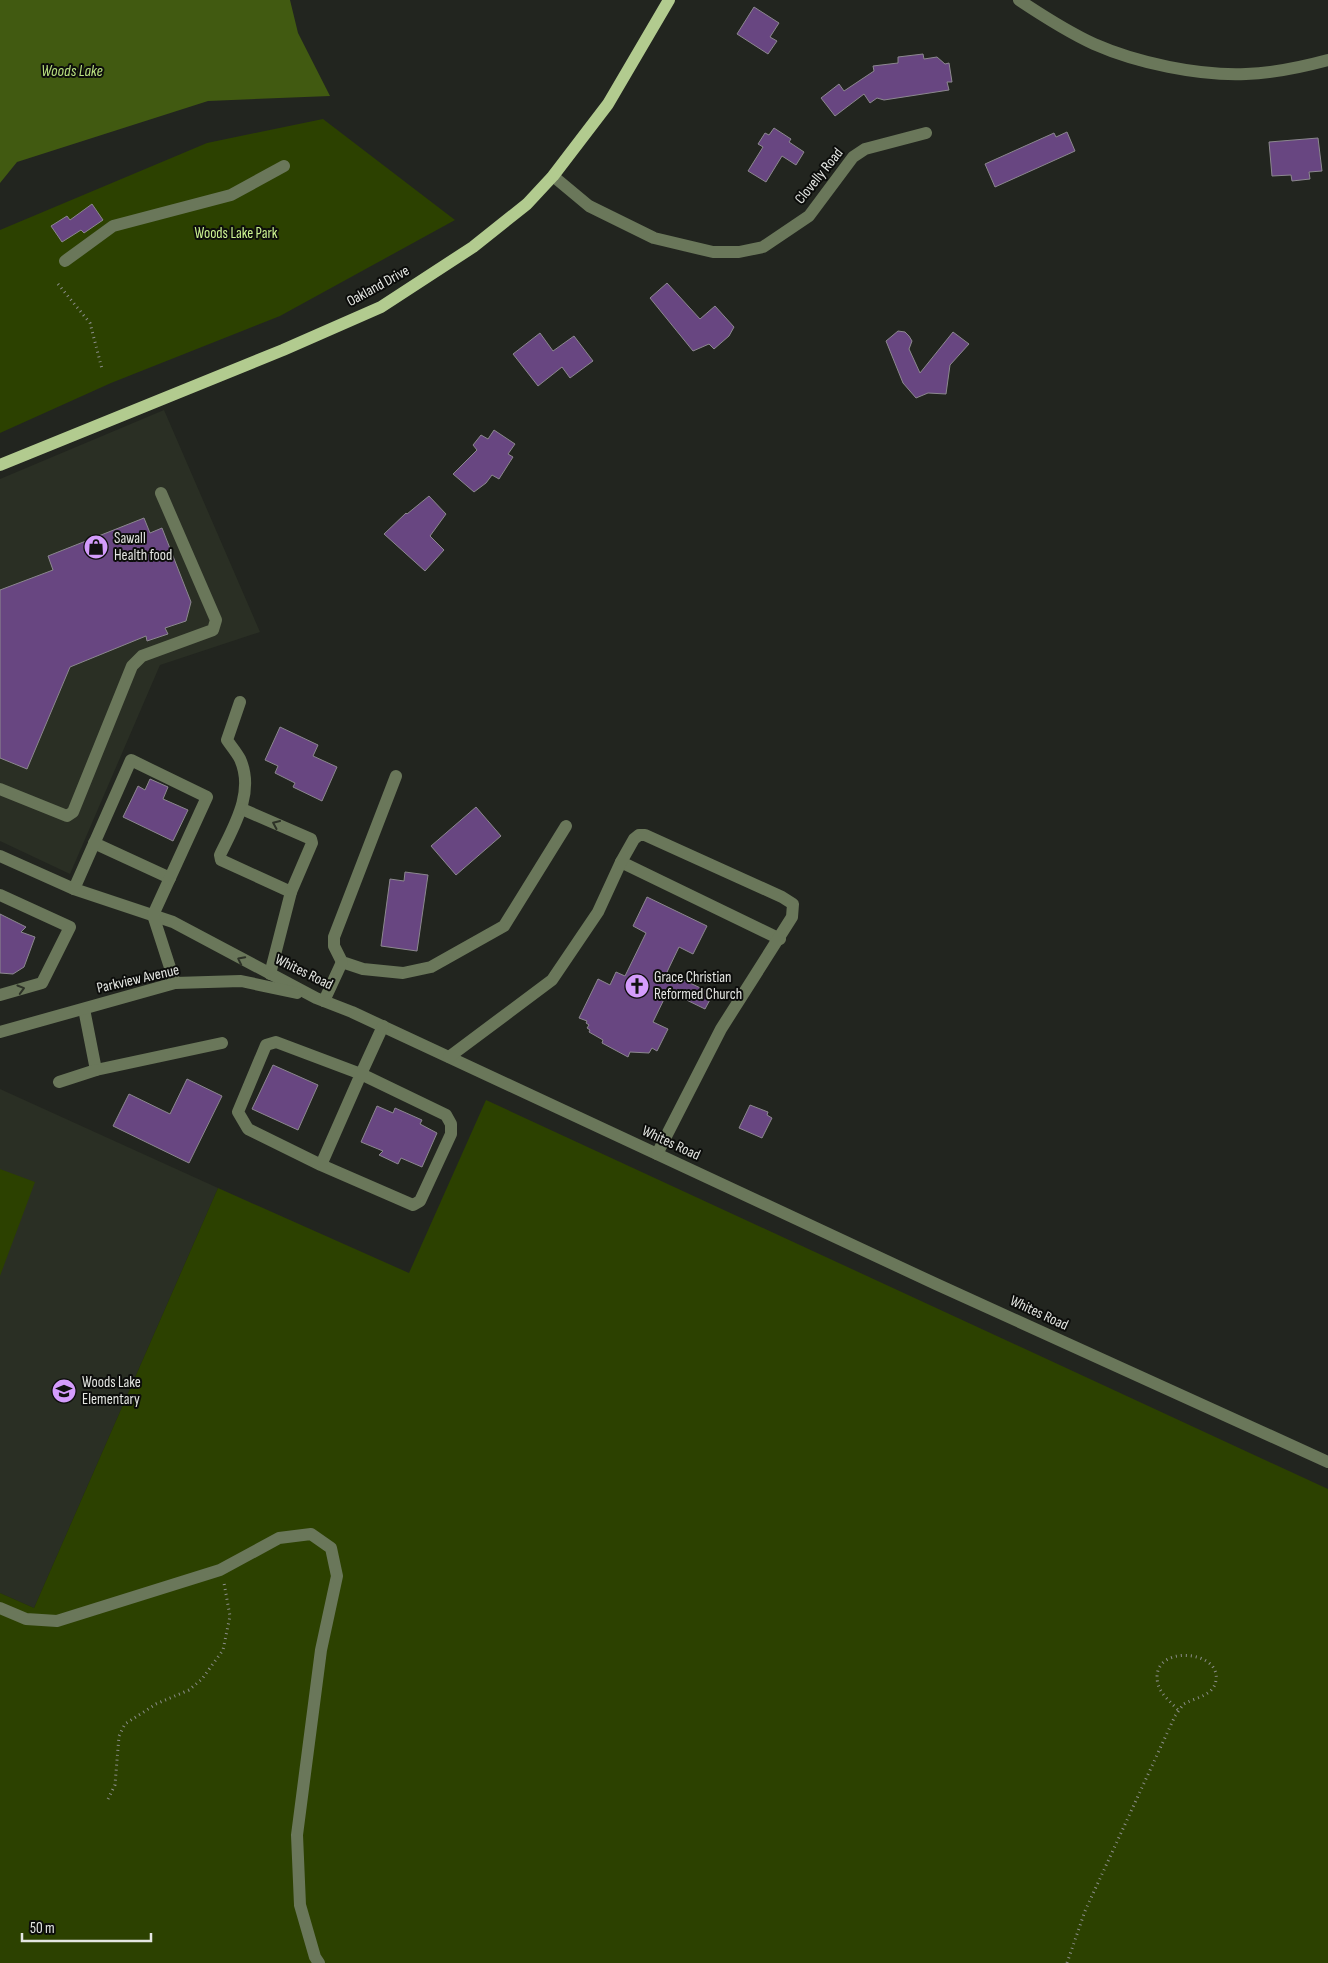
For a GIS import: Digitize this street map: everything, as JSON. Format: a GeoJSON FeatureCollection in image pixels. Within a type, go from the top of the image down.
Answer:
{"type":"FeatureCollection","features":[{"type":"Feature","properties":{"kind":"main road","name":"Oakland Drive"},"geometry":{"type":"LineString","coordinates":[[0,465],[283,350],[381,307],[466,251],[506,222],[553,176],[608,104],[669,0]]}},
{"type":"Feature","properties":{"kind":"street"},"geometry":{"type":"LineString","coordinates":[[1019,0],[1054,23],[1124,56],[1199,72],[1246,74],[1286,70],[1328,60]]}},
{"type":"Feature","properties":{"kind":"street","name":"Clovelly Road"},"geometry":{"type":"LineString","coordinates":[[553,176],[589,206],[654,238],[704,250],[739,252],[763,247],[809,216],[853,157],[865,149],[926,134]]}},
{"type":"Feature","properties":{"kind":"street"},"geometry":{"type":"LineString","coordinates":[[66,261],[113,226],[231,195],[284,166]]}},
{"type":"Feature","properties":{"kind":"street"},"geometry":{"type":"LineString","coordinates":[[0,789],[67,816],[73,812],[132,666],[142,656],[213,630],[216,620],[161,493]]}},
{"type":"Feature","properties":{"kind":"street"},"geometry":{"type":"LineString","coordinates":[[240,702],[227,740],[240,760],[246,784],[242,809],[220,854],[221,860],[291,892]]}},
{"type":"Feature","properties":{"kind":"street"},"geometry":{"type":"LineString","coordinates":[[74,888],[131,760],[207,797],[152,915],[175,983]]}},
{"type":"Feature","properties":{"kind":"street"},"geometry":{"type":"LineString","coordinates":[[396,776],[334,937],[334,946],[342,962],[363,969],[403,973],[432,967],[504,926],[566,826]]}},
{"type":"Feature","properties":{"kind":"street"},"geometry":{"type":"LineString","coordinates":[[242,809],[311,839],[312,843],[291,892],[270,974]]}},
{"type":"Feature","properties":{"kind":"street"},"geometry":{"type":"LineString","coordinates":[[449,1057],[552,980],[598,912],[621,862],[638,835],[645,835],[782,897],[793,904],[794,908],[780,938],[721,1029],[656,1154]]}},
{"type":"Feature","properties":{"kind":"street"},"geometry":{"type":"LineString","coordinates":[[94,843],[170,878]]}},
{"type":"Feature","properties":{"kind":"street","name":"Whites Road"},"geometry":{"type":"LineString","coordinates":[[0,856],[74,888],[173,922],[320,999],[1328,1462]]}},
{"type":"Feature","properties":{"kind":"street"},"geometry":{"type":"LineString","coordinates":[[621,862],[780,938]]}},
{"type":"Feature","properties":{"kind":"street"},"geometry":{"type":"LineString","coordinates":[[0,895],[70,927],[42,983],[0,995]]}},
{"type":"Feature","properties":{"kind":"street"},"geometry":{"type":"LineString","coordinates":[[320,999],[342,962]]}},
{"type":"Feature","properties":{"kind":"street","name":"Parkview Avenue"},"geometry":{"type":"LineString","coordinates":[[0,1032],[175,983],[241,981],[320,999]]}},
{"type":"Feature","properties":{"kind":"street"},"geometry":{"type":"LineString","coordinates":[[84,1009],[96,1070]]}},
{"type":"Feature","properties":{"kind":"street"},"geometry":{"type":"LineString","coordinates":[[321,1165],[382,1026]]}},
{"type":"Feature","properties":{"kind":"street"},"geometry":{"type":"LineString","coordinates":[[276,1042],[360,1074],[446,1115],[451,1124],[451,1134],[420,1201],[413,1205],[321,1165],[248,1129],[238,1112],[266,1045],[276,1042]]}},
{"type":"Feature","properties":{"kind":"street"},"geometry":{"type":"LineString","coordinates":[[59,1082],[96,1070],[222,1043]]}},
{"type":"Feature","properties":{"kind":"street"},"geometry":{"type":"LineString","coordinates":[[0,1608],[26,1619],[57,1621],[220,1570],[279,1538],[311,1534],[331,1548],[337,1576],[320,1650],[297,1835],[300,1905],[315,1957],[319,1963]]}},
{"type":"Feature","properties":{"kind":"path"},"geometry":{"type":"LineString","coordinates":[[58,284],[90,324],[102,369]]}},
{"type":"Feature","properties":{"kind":"path"},"geometry":{"type":"LineString","coordinates":[[108,1799],[115,1785],[118,1736],[125,1724],[156,1704],[189,1690],[202,1679],[223,1650],[230,1616],[220,1570]]}},
{"type":"Feature","properties":{"kind":"path"},"geometry":{"type":"LineString","coordinates":[[1067,1963],[1085,1910],[1179,1711],[1184,1704],[1212,1691],[1216,1680],[1215,1670],[1205,1659],[1192,1656],[1172,1656],[1161,1664],[1157,1674],[1158,1685],[1165,1697],[1179,1711]]}},
{"type":"Feature","properties":{"kind":"shaded area"},"geometry":{"type":"Polygon","coordinates":[[[164,410],[260,632],[160,665],[70,874],[0,841],[0,479],[164,410]]]}},
{"type":"Feature","properties":{"kind":"shaded area","name":"Woods Lake Elementary"},"geometry":{"type":"Polygon","coordinates":[[[0,1089],[218,1188],[34,1608],[0,1593],[0,1089]]]}},
{"type":"Feature","properties":{"kind":"green space","name":"Woods Lake Park"},"geometry":{"type":"Polygon","coordinates":[[[323,119],[455,220],[280,316],[111,383],[0,433],[0,230],[207,143],[323,119]]]}},
{"type":"Feature","properties":{"kind":"green space"},"geometry":{"type":"Polygon","coordinates":[[[486,1100],[1328,1489],[1328,1963],[0,1963],[0,1593],[34,1608],[218,1188],[409,1273],[486,1100]]]}},
{"type":"Feature","properties":{"kind":"green space"},"geometry":{"type":"Polygon","coordinates":[[[0,1169],[35,1182],[0,1276],[0,1169]]]}},
{"type":"Feature","properties":{"kind":"water","name":"Woods Lake"},"geometry":{"type":"Polygon","coordinates":[[[0,0],[290,0],[298,33],[330,96],[208,101],[17,162],[0,183],[0,0]]]}},
{"type":"Feature","properties":{"kind":"building"},"geometry":{"type":"Polygon","coordinates":[[[754,7],[779,23],[770,37],[777,41],[768,54],[737,34],[754,7]]]}},
{"type":"Feature","properties":{"kind":"building"},"geometry":{"type":"Polygon","coordinates":[[[923,54],[924,59],[937,57],[945,64],[949,63],[952,82],[947,82],[949,90],[884,100],[877,98],[870,103],[864,94],[835,116],[821,98],[839,84],[844,91],[874,71],[873,66],[898,63],[898,57],[923,54]]]}},
{"type":"Feature","properties":{"kind":"building"},"geometry":{"type":"Polygon","coordinates":[[[774,128],[791,139],[789,142],[804,152],[796,165],[782,156],[766,182],[748,171],[763,147],[758,144],[765,133],[769,135],[774,128]]]}},
{"type":"Feature","properties":{"kind":"building"},"geometry":{"type":"Polygon","coordinates":[[[1067,132],[1075,151],[995,187],[985,164],[1054,133],[1056,137],[1067,132]]]}},
{"type":"Feature","properties":{"kind":"building"},"geometry":{"type":"Polygon","coordinates":[[[1318,138],[1322,171],[1309,172],[1310,179],[1292,181],[1291,175],[1272,176],[1269,142],[1318,138]]]}},
{"type":"Feature","properties":{"kind":"building"},"geometry":{"type":"Polygon","coordinates":[[[92,204],[103,220],[84,233],[81,230],[62,242],[51,226],[67,216],[70,220],[92,204]]]}},
{"type":"Feature","properties":{"kind":"building"},"geometry":{"type":"Polygon","coordinates":[[[667,283],[700,319],[715,306],[734,327],[729,336],[714,349],[709,344],[693,351],[650,298],[667,283]]]}},
{"type":"Feature","properties":{"kind":"building"},"geometry":{"type":"Polygon","coordinates":[[[898,331],[905,332],[912,341],[909,349],[920,373],[953,332],[969,344],[950,365],[946,394],[928,393],[916,398],[903,383],[886,341],[898,331]]]}},
{"type":"Feature","properties":{"kind":"building"},"geometry":{"type":"Polygon","coordinates":[[[540,333],[553,351],[574,336],[593,361],[570,378],[562,367],[538,386],[513,354],[540,333]]]}},
{"type":"Feature","properties":{"kind":"building"},"geometry":{"type":"Polygon","coordinates":[[[494,430],[515,444],[508,454],[513,457],[499,479],[492,475],[486,483],[474,492],[453,474],[477,450],[473,445],[481,435],[488,439],[494,430]]]}},
{"type":"Feature","properties":{"kind":"building"},"geometry":{"type":"Polygon","coordinates":[[[429,496],[446,514],[430,536],[444,550],[425,571],[384,534],[406,513],[429,496]]]}},
{"type":"Feature","properties":{"kind":"building"},"geometry":{"type":"Polygon","coordinates":[[[144,518],[150,533],[162,528],[191,602],[186,621],[165,628],[168,634],[147,641],[146,636],[70,667],[27,769],[0,758],[0,590],[53,570],[48,556],[144,518]]]}},
{"type":"Feature","properties":{"kind":"building"},"geometry":{"type":"Polygon","coordinates":[[[280,727],[318,745],[313,756],[337,767],[322,801],[293,787],[295,783],[275,773],[278,766],[265,760],[280,727]]]}},
{"type":"Feature","properties":{"kind":"building"},"geometry":{"type":"Polygon","coordinates":[[[150,779],[168,787],[163,799],[188,810],[173,841],[123,817],[138,786],[145,790],[150,779]]]}},
{"type":"Feature","properties":{"kind":"building"},"geometry":{"type":"Polygon","coordinates":[[[476,807],[501,836],[456,875],[431,846],[476,807]]]}},
{"type":"Feature","properties":{"kind":"building"},"geometry":{"type":"Polygon","coordinates":[[[405,872],[428,875],[417,951],[381,946],[390,879],[404,881],[405,872]]]}},
{"type":"Feature","properties":{"kind":"building"},"geometry":{"type":"Polygon","coordinates":[[[647,897],[707,926],[693,954],[679,947],[667,972],[713,994],[705,1009],[668,991],[653,1022],[668,1029],[657,1051],[652,1048],[649,1053],[630,1052],[628,1057],[602,1043],[603,1040],[589,1032],[587,1021],[579,1018],[598,979],[610,985],[616,972],[625,976],[646,933],[633,926],[647,897]]]}},
{"type":"Feature","properties":{"kind":"building"},"geometry":{"type":"Polygon","coordinates":[[[0,914],[26,927],[21,932],[35,937],[24,967],[13,974],[0,973],[0,914]]]}},
{"type":"Feature","properties":{"kind":"building"},"geometry":{"type":"Polygon","coordinates":[[[273,1065],[318,1085],[298,1130],[252,1109],[273,1065]]]}},
{"type":"Feature","properties":{"kind":"building"},"geometry":{"type":"Polygon","coordinates":[[[187,1079],[222,1096],[189,1163],[113,1126],[129,1094],[170,1114],[187,1079]]]}},
{"type":"Feature","properties":{"kind":"building"},"geometry":{"type":"Polygon","coordinates":[[[750,1105],[768,1112],[767,1115],[772,1118],[762,1138],[739,1128],[750,1105]]]}},
{"type":"Feature","properties":{"kind":"building"},"geometry":{"type":"Polygon","coordinates":[[[377,1106],[393,1113],[395,1108],[422,1120],[420,1124],[437,1133],[422,1167],[401,1158],[398,1164],[379,1155],[383,1151],[361,1142],[377,1106]]]}},
{"type":"Feature","properties":{"kind":"place","name":"Sawall Health food"},"geometry":{"type":"Point","coordinates":[96,547]}},
{"type":"Feature","properties":{"kind":"place","name":"Grace Christian Reformed Church"},"geometry":{"type":"Point","coordinates":[637,986]}},
{"type":"Feature","properties":{"kind":"place","name":"Woods Lake Elementary"},"geometry":{"type":"Point","coordinates":[64,1391]}}]}
